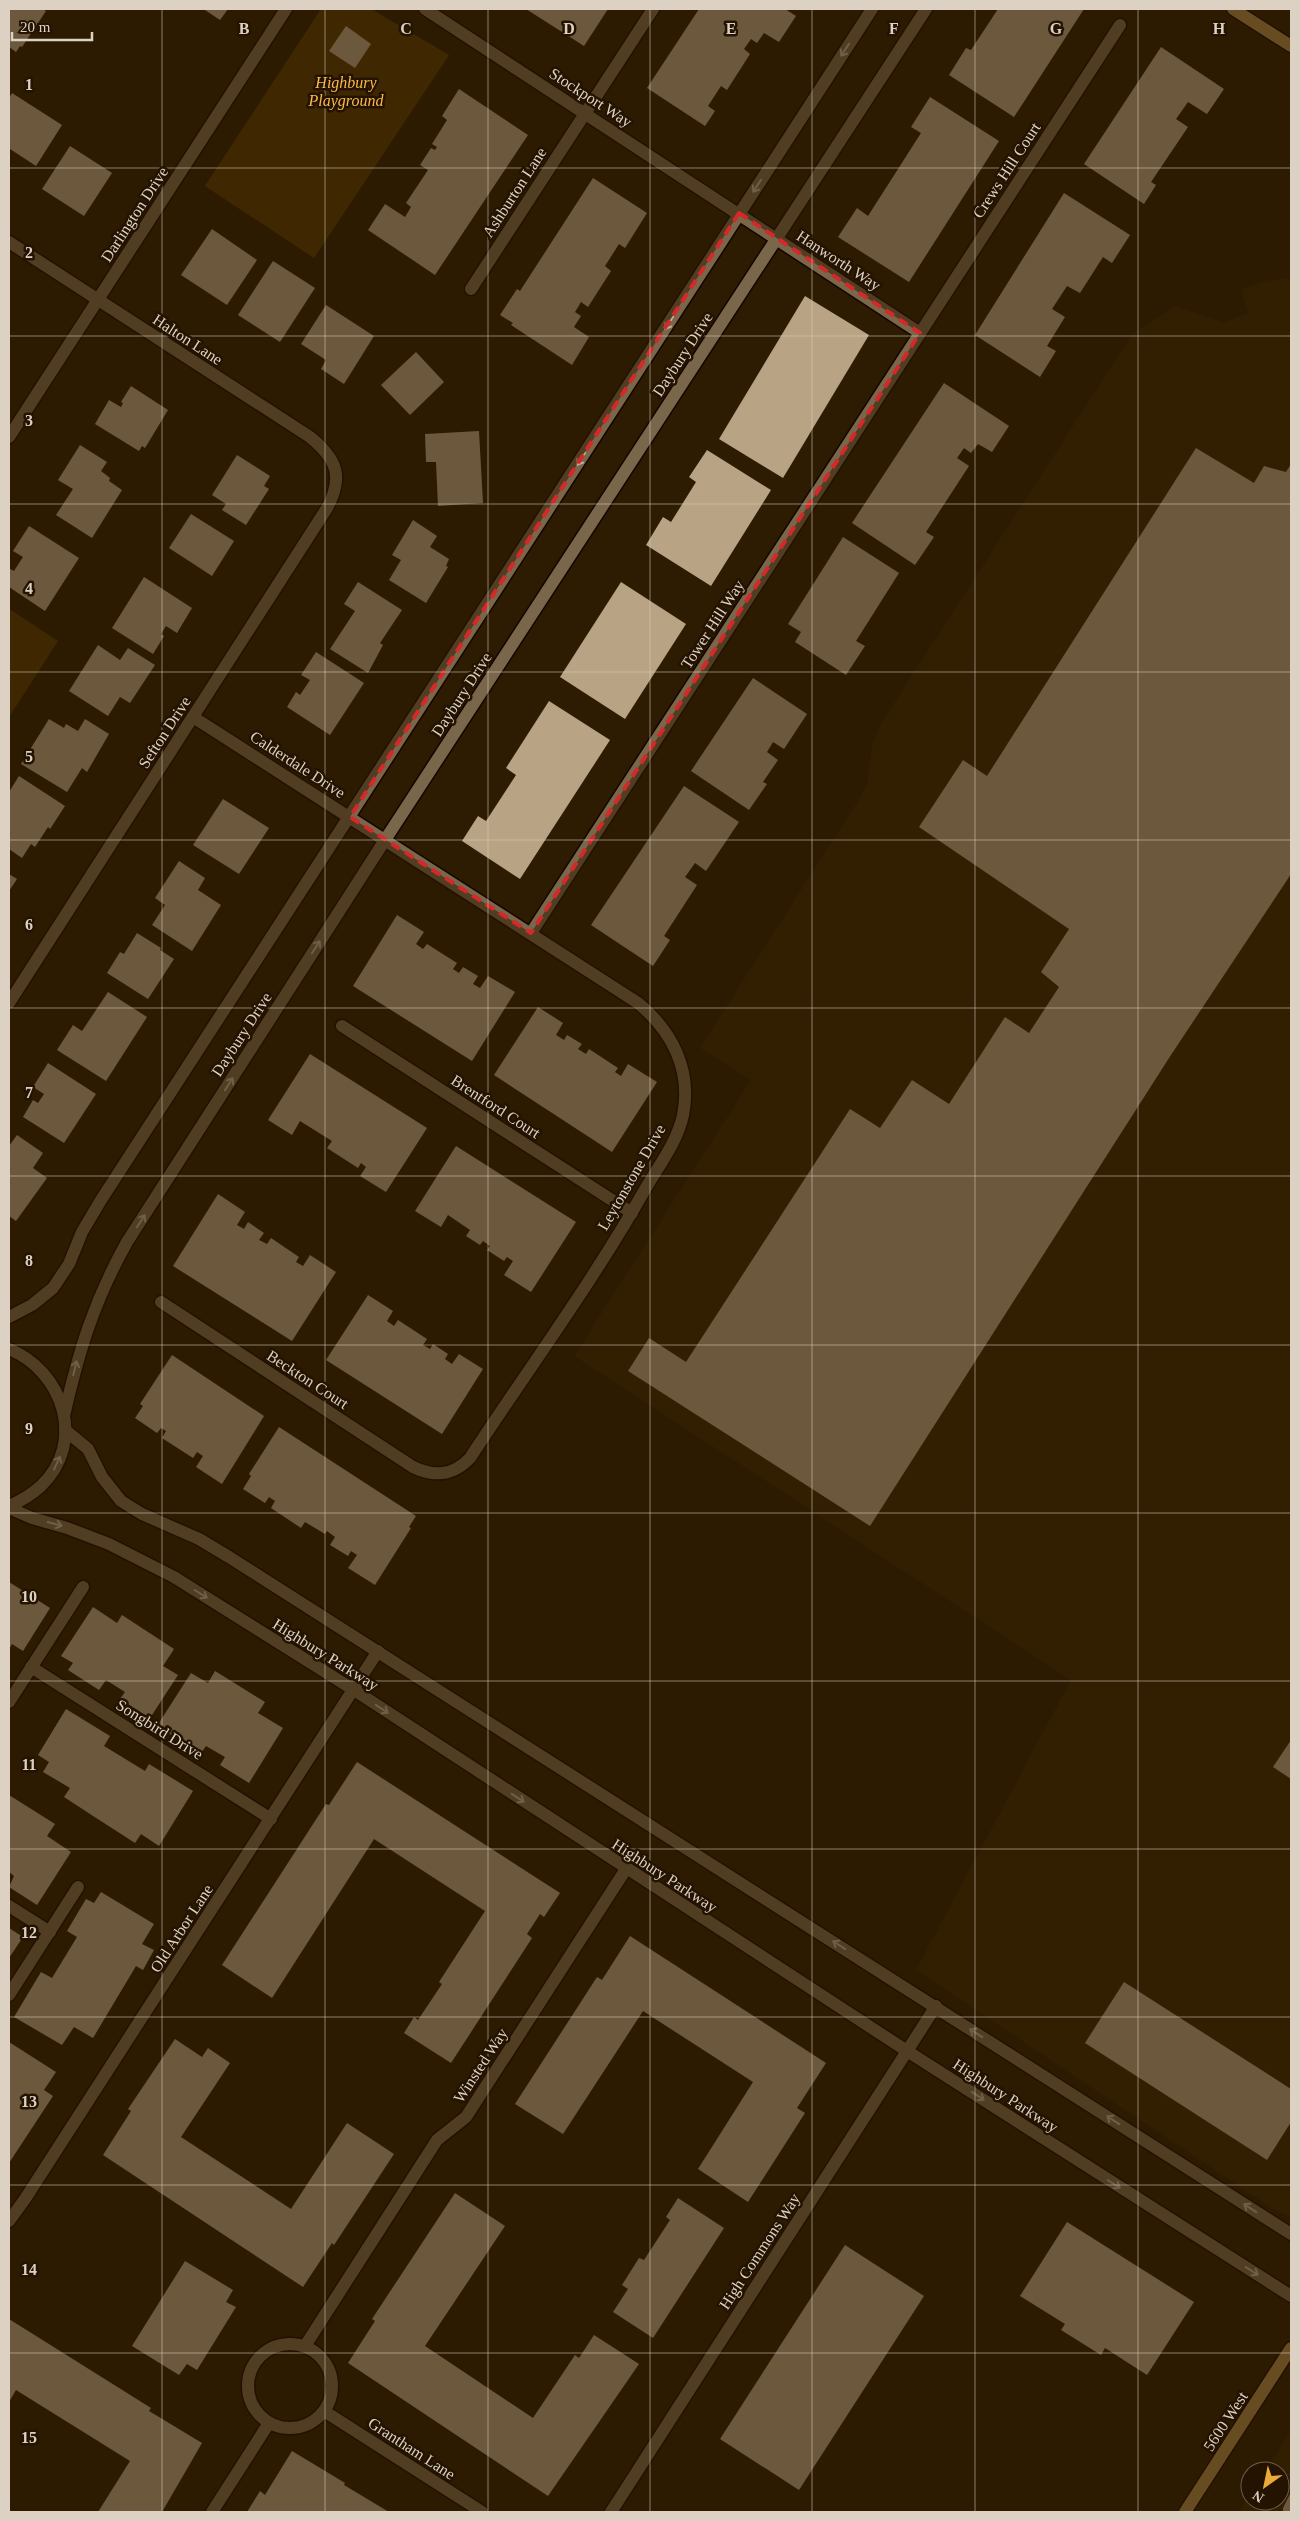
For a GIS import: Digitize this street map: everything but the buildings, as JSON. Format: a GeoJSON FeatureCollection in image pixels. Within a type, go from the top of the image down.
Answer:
{"type":"FeatureCollection","features":[{"type":"Feature","properties":{"kind":"main road"},"geometry":{"type":"LineString","coordinates":[[1234,9],[1291,46]]}},
{"type":"Feature","properties":{"kind":"main road","name":"5600 West"},"geometry":{"type":"LineString","coordinates":[[1185,2512],[1291,2348]]}},
{"type":"Feature","properties":{"kind":"street","name":"Darlington Drive"},"geometry":{"type":"LineString","coordinates":[[9,436],[286,9]]}},
{"type":"Feature","properties":{"kind":"street","name":"Stockport Way"},"geometry":{"type":"LineString","coordinates":[[425,9],[739,214]]}},
{"type":"Feature","properties":{"kind":"street","name":"Ashburton Lane"},"geometry":{"type":"LineString","coordinates":[[471,289],[653,9]]}},
{"type":"Feature","properties":{"kind":"street","name":"Daybury Drive"},"geometry":{"type":"LineString","coordinates":[[9,1317],[32,1305],[53,1288],[62,1277],[82,1232],[101,1200],[872,9]]}},
{"type":"Feature","properties":{"kind":"street","name":"Daybury Drive"},"geometry":{"type":"LineString","coordinates":[[64,1416],[88,1321],[110,1272],[385,840],[926,9]]}},
{"type":"Feature","properties":{"kind":"street","name":"Crews Hill Court"},"geometry":{"type":"LineString","coordinates":[[920,332],[1120,25]]}},
{"type":"Feature","properties":{"kind":"street","name":"Hanworth Way"},"geometry":{"type":"LineString","coordinates":[[739,214],[920,332]]}},
{"type":"Feature","properties":{"kind":"street","name":"Halton Lane"},"geometry":{"type":"LineString","coordinates":[[9,242],[310,437],[323,447],[332,460],[337,474]]}},
{"type":"Feature","properties":{"kind":"street","name":"Tower Hill Way"},"geometry":{"type":"LineString","coordinates":[[531,933],[920,332]]}},
{"type":"Feature","properties":{"kind":"street","name":"Sefton Drive"},"geometry":{"type":"LineString","coordinates":[[9,1003],[327,508],[334,496],[337,474]]}},
{"type":"Feature","properties":{"kind":"street","name":"Calderdale Drive"},"geometry":{"type":"LineString","coordinates":[[193,716],[385,840]]}},
{"type":"Feature","properties":{"kind":"street","name":"Leytonstone Drive"},"geometry":{"type":"LineString","coordinates":[[385,840],[531,933],[650,1013],[670,1037],[679,1057],[685,1092],[683,1116],[670,1146],[632,1213],[470,1458],[457,1469],[441,1474]]}},
{"type":"Feature","properties":{"kind":"street","name":"Brentford Court"},"geometry":{"type":"LineString","coordinates":[[342,1026],[632,1213]]}},
{"type":"Feature","properties":{"kind":"street","name":"Beckton Court"},"geometry":{"type":"LineString","coordinates":[[161,1302],[413,1466],[432,1474],[441,1474]]}},
{"type":"Feature","properties":{"kind":"street"},"geometry":{"type":"LineString","coordinates":[[9,1349],[24,1356],[43,1372],[57,1392],[66,1430],[62,1450],[54,1469],[42,1486],[26,1498],[9,1507]]}},
{"type":"Feature","properties":{"kind":"street","name":"Highbury Parkway"},"geometry":{"type":"LineString","coordinates":[[66,1430],[88,1449],[112,1491],[131,1508],[199,1539],[378,1651],[1291,2234]]}},
{"type":"Feature","properties":{"kind":"street","name":"Highbury Parkway"},"geometry":{"type":"LineString","coordinates":[[9,1507],[32,1518],[67,1528],[109,1544],[151,1564],[354,1690],[907,2051],[1291,2296]]}},
{"type":"Feature","properties":{"kind":"street"},"geometry":{"type":"LineString","coordinates":[[9,1702],[83,1587]]}},
{"type":"Feature","properties":{"kind":"street","name":"Old Arbor Lane"},"geometry":{"type":"LineString","coordinates":[[9,2221],[378,1651]]}},
{"type":"Feature","properties":{"kind":"street","name":"Songbird Drive"},"geometry":{"type":"LineString","coordinates":[[31,1667],[270,1819]]}},
{"type":"Feature","properties":{"kind":"street","name":"Winsted Way"},"geometry":{"type":"LineString","coordinates":[[305,2346],[437,2140],[466,2117],[626,1869]]}},
{"type":"Feature","properties":{"kind":"street"},"geometry":{"type":"LineString","coordinates":[[9,1995],[78,1888]]}},
{"type":"Feature","properties":{"kind":"street"},"geometry":{"type":"LineString","coordinates":[[9,1906],[50,1932]]}},
{"type":"Feature","properties":{"kind":"street","name":"High Commons Way"},"geometry":{"type":"LineString","coordinates":[[610,2512],[936,2006]]}},
{"type":"Feature","properties":{"kind":"street"},"geometry":{"type":"LineString","coordinates":[[291,2343],[305,2346],[319,2354],[328,2367],[332,2382],[331,2397],[324,2411],[305,2426],[280,2428],[269,2423],[258,2414],[248,2395],[248,2375],[254,2362],[265,2352],[277,2345],[291,2343]]}},
{"type":"Feature","properties":{"kind":"street","name":"Grantham Lane"},"geometry":{"type":"LineString","coordinates":[[324,2411],[482,2512]]}},
{"type":"Feature","properties":{"kind":"street"},"geometry":{"type":"LineString","coordinates":[[212,2512],[269,2423]]}},
{"type":"Feature","properties":{"kind":"highlighted area"},"geometry":{"type":"Polygon","coordinates":[[[739,213],[920,333],[531,933],[350,817],[739,213]]]}},
{"type":"Feature","properties":{"kind":"shaded area"},"geometry":{"type":"Polygon","coordinates":[[[1291,278],[1291,2217],[1270,2207],[916,1970],[1071,1680],[574,1356],[751,1080],[700,1048],[867,785],[873,742],[880,725],[1133,333],[1176,306],[1224,323],[1248,313],[1241,289],[1264,281],[1291,278]]]}},
{"type":"Feature","properties":{"kind":"shaded area"},"geometry":{"type":"Polygon","coordinates":[[[1291,2431],[1291,2512],[1239,2512],[1240,2510],[1290,2511],[1290,2461],[1272,2461],[1291,2431]]]}},
{"type":"Feature","properties":{"kind":"green space","name":"Highbury Playground"},"geometry":{"type":"Polygon","coordinates":[[[321,9],[371,9],[449,55],[314,258],[205,186],[321,9]]]}},
{"type":"Feature","properties":{"kind":"green space"},"geometry":{"type":"Polygon","coordinates":[[[9,609],[58,641],[9,717],[9,609]]]}}]}
